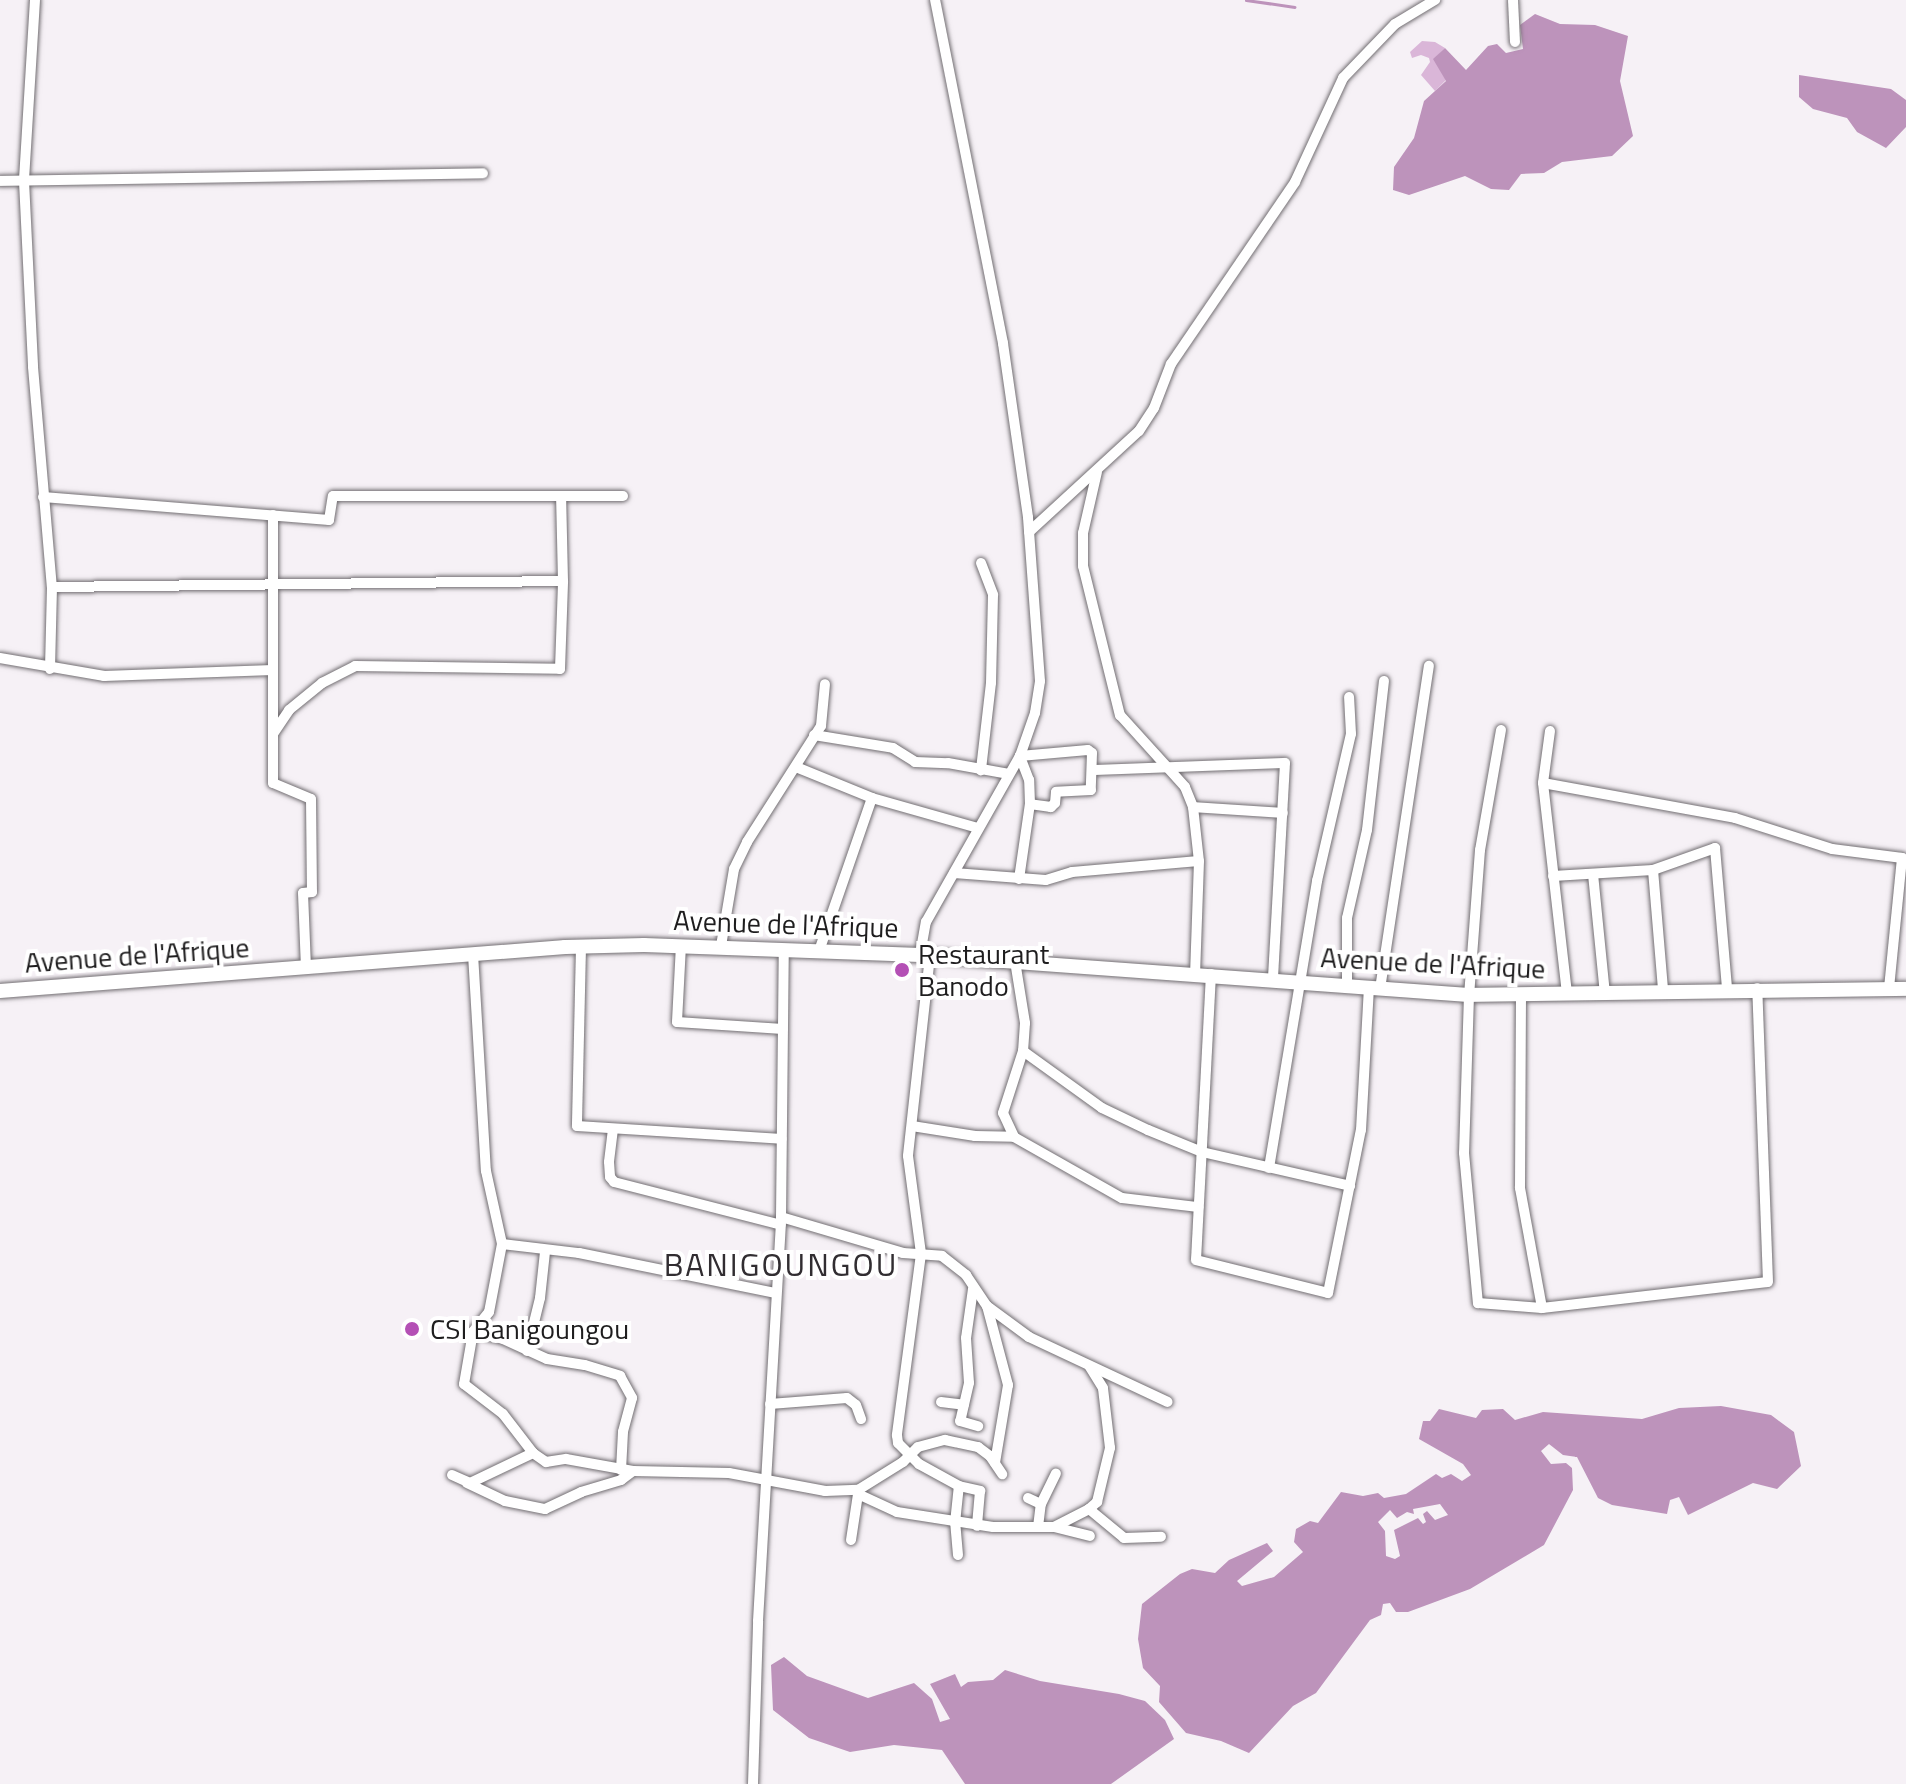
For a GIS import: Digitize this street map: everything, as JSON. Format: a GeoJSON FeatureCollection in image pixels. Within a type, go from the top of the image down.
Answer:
{"type":"FeatureCollection","features":[{"type":"Feature","properties":{"kind":"main road","name":"Avenue de l'Afrique"},"geometry":{"type":"LineString","coordinates":[[0,991],[473,954],[681,945],[925,955],[1469,995],[1757,988],[1906,989]]}},
{"type":"Feature","properties":{"kind":"street"},"geometry":{"type":"LineString","coordinates":[[35,0],[24,181],[43,497],[52,587],[50,669]]}},
{"type":"Feature","properties":{"kind":"street"},"geometry":{"type":"LineString","coordinates":[[935,0],[1003,343],[1029,532],[1040,681],[1035,713],[1020,756],[926,922],[908,1156],[921,1254],[898,1443],[909,1455],[959,1486],[980,1491],[977,1526]]}},
{"type":"Feature","properties":{"kind":"street"},"geometry":{"type":"LineString","coordinates":[[1029,532],[1139,431],[1154,408],[1171,364],[1282,204],[1343,78],[1395,24],[1435,0]]}},
{"type":"Feature","properties":{"kind":"street"},"geometry":{"type":"LineString","coordinates":[[1513,0],[1515,42]]}},
{"type":"Feature","properties":{"kind":"street"},"geometry":{"type":"LineString","coordinates":[[0,181],[483,173]]}},
{"type":"Feature","properties":{"kind":"street"},"geometry":{"type":"LineString","coordinates":[[1097,472],[1083,533],[1083,566],[1120,715],[1185,787],[1193,807],[1199,861],[1195,973]]}},
{"type":"Feature","properties":{"kind":"street"},"geometry":{"type":"LineString","coordinates":[[43,497],[329,520],[333,496],[623,496]]}},
{"type":"Feature","properties":{"kind":"street"},"geometry":{"type":"LineString","coordinates":[[273,734],[289,710],[322,683],[355,666],[560,669],[563,581],[561,496]]}},
{"type":"Feature","properties":{"kind":"street"},"geometry":{"type":"LineString","coordinates":[[273,515],[273,783],[311,799],[312,892],[303,893],[306,968]]}},
{"type":"Feature","properties":{"kind":"street"},"geometry":{"type":"LineString","coordinates":[[981,563],[993,595],[991,683],[981,770]]}},
{"type":"Feature","properties":{"kind":"street"},"geometry":{"type":"LineString","coordinates":[[52,587],[563,581]]}},
{"type":"Feature","properties":{"kind":"street"},"geometry":{"type":"LineString","coordinates":[[0,658],[104,676],[273,670]]}},
{"type":"Feature","properties":{"kind":"street"},"geometry":{"type":"LineString","coordinates":[[1211,974],[1196,1260],[1328,1293],[1361,1130],[1374,989],[1429,666]]}},
{"type":"Feature","properties":{"kind":"street"},"geometry":{"type":"LineString","coordinates":[[1347,987],[1347,918],[1367,830],[1384,681]]}},
{"type":"Feature","properties":{"kind":"street"},"geometry":{"type":"LineString","coordinates":[[721,946],[734,869],[747,842],[821,726],[825,684]]}},
{"type":"Feature","properties":{"kind":"street"},"geometry":{"type":"LineString","coordinates":[[1269,1168],[1317,881],[1351,734],[1349,697]]}},
{"type":"Feature","properties":{"kind":"street"},"geometry":{"type":"LineString","coordinates":[[1501,730],[1480,850],[1469,995],[1464,1153],[1478,1303],[1542,1308],[1768,1282],[1757,988]]}},
{"type":"Feature","properties":{"kind":"street"},"geometry":{"type":"LineString","coordinates":[[1550,731],[1543,783],[1567,995]]}},
{"type":"Feature","properties":{"kind":"street"},"geometry":{"type":"LineString","coordinates":[[814,735],[893,748],[915,762],[948,763],[1009,774]]}},
{"type":"Feature","properties":{"kind":"street"},"geometry":{"type":"LineString","coordinates":[[1020,756],[1088,750],[1092,753],[1091,790],[1056,792],[1055,803],[1051,807],[1030,804]]}},
{"type":"Feature","properties":{"kind":"street"},"geometry":{"type":"LineString","coordinates":[[1019,879],[1030,804],[1029,780],[1020,756]]}},
{"type":"Feature","properties":{"kind":"street"},"geometry":{"type":"LineString","coordinates":[[1093,770],[1285,763],[1273,979]]}},
{"type":"Feature","properties":{"kind":"street"},"geometry":{"type":"LineString","coordinates":[[796,767],[872,798],[978,828]]}},
{"type":"Feature","properties":{"kind":"street"},"geometry":{"type":"LineString","coordinates":[[1543,783],[1735,818],[1832,849],[1902,858],[1889,989]]}},
{"type":"Feature","properties":{"kind":"street"},"geometry":{"type":"LineString","coordinates":[[819,951],[872,798]]}},
{"type":"Feature","properties":{"kind":"street"},"geometry":{"type":"LineString","coordinates":[[1193,807],[1283,813]]}},
{"type":"Feature","properties":{"kind":"street"},"geometry":{"type":"LineString","coordinates":[[1553,876],[1653,870],[1715,848],[1727,989]]}},
{"type":"Feature","properties":{"kind":"street"},"geometry":{"type":"LineString","coordinates":[[954,873],[1046,880],[1072,872],[1199,861]]}},
{"type":"Feature","properties":{"kind":"street"},"geometry":{"type":"LineString","coordinates":[[1653,870],[1663,990]]}},
{"type":"Feature","properties":{"kind":"street"},"geometry":{"type":"LineString","coordinates":[[1593,874],[1605,994]]}},
{"type":"Feature","properties":{"kind":"street"},"geometry":{"type":"LineString","coordinates":[[681,945],[677,1022],[783,1029]]}},
{"type":"Feature","properties":{"kind":"street"},"geometry":{"type":"LineString","coordinates":[[581,947],[577,1126],[782,1139]]}},
{"type":"Feature","properties":{"kind":"street"},"geometry":{"type":"LineString","coordinates":[[753,1784],[781,1221],[784,949]]}},
{"type":"Feature","properties":{"kind":"street"},"geometry":{"type":"LineString","coordinates":[[473,954],[486,1171],[502,1244],[489,1312],[473,1332],[464,1384],[503,1414],[533,1453],[546,1462],[566,1459],[627,1470],[682,1470],[766,1478],[825,1491],[858,1492],[897,1512],[955,1523],[1054,1527],[1090,1536]]}},
{"type":"Feature","properties":{"kind":"street"},"geometry":{"type":"LineString","coordinates":[[1014,1137],[1003,1113],[1023,1051],[1025,1023],[1015,961]]}},
{"type":"Feature","properties":{"kind":"street"},"geometry":{"type":"LineString","coordinates":[[1521,995],[1520,1188],[1542,1308]]}},
{"type":"Feature","properties":{"kind":"street"},"geometry":{"type":"LineString","coordinates":[[1023,1051],[1102,1108],[1202,1152],[1350,1186]]}},
{"type":"Feature","properties":{"kind":"street"},"geometry":{"type":"LineString","coordinates":[[912,1126],[975,1136],[1014,1137],[1122,1198],[1198,1207]]}},
{"type":"Feature","properties":{"kind":"street"},"geometry":{"type":"LineString","coordinates":[[613,1129],[609,1162],[612,1181],[903,1253],[942,1256],[956,1265],[987,1306],[1029,1337],[1082,1359],[1168,1402]]}},
{"type":"Feature","properties":{"kind":"street"},"geometry":{"type":"LineString","coordinates":[[502,1244],[545,1252],[579,1253],[776,1293]]}},
{"type":"Feature","properties":{"kind":"street"},"geometry":{"type":"LineString","coordinates":[[527,1351],[540,1298],[545,1252]]}},
{"type":"Feature","properties":{"kind":"street"},"geometry":{"type":"LineString","coordinates":[[973,1289],[966,1338],[969,1383],[960,1421],[978,1426]]}},
{"type":"Feature","properties":{"kind":"street"},"geometry":{"type":"LineString","coordinates":[[987,1306],[1008,1385],[995,1463]]}},
{"type":"Feature","properties":{"kind":"street"},"geometry":{"type":"LineString","coordinates":[[452,1475],[505,1501],[545,1509],[581,1492],[621,1480],[627,1470],[623,1432],[632,1398],[620,1376],[527,1351],[473,1332]]}},
{"type":"Feature","properties":{"kind":"street"},"geometry":{"type":"LineString","coordinates":[[1054,1527],[1097,1502],[1110,1448],[1103,1388],[1082,1359]]}},
{"type":"Feature","properties":{"kind":"street"},"geometry":{"type":"LineString","coordinates":[[770,1404],[847,1398],[856,1405],[861,1419]]}},
{"type":"Feature","properties":{"kind":"street"},"geometry":{"type":"LineString","coordinates":[[941,1402],[964,1405]]}},
{"type":"Feature","properties":{"kind":"street"},"geometry":{"type":"LineString","coordinates":[[851,1540],[858,1492],[918,1447],[936,1442],[960,1441],[978,1447],[1002,1474]]}},
{"type":"Feature","properties":{"kind":"street"},"geometry":{"type":"LineString","coordinates":[[467,1483],[533,1453]]}},
{"type":"Feature","properties":{"kind":"street"},"geometry":{"type":"LineString","coordinates":[[1038,1527],[1041,1504],[1056,1473]]}},
{"type":"Feature","properties":{"kind":"street"},"geometry":{"type":"LineString","coordinates":[[958,1555],[955,1523],[959,1486]]}},
{"type":"Feature","properties":{"kind":"street"},"geometry":{"type":"LineString","coordinates":[[1028,1498],[1041,1504]]}},
{"type":"Feature","properties":{"kind":"street"},"geometry":{"type":"LineString","coordinates":[[1089,1509],[1124,1538],[1161,1537]]}},
{"type":"Feature","properties":{"kind":"shaded area"},"geometry":{"type":"Polygon","coordinates":[[[1535,14],[1560,24],[1595,25],[1628,36],[1620,81],[1633,136],[1612,156],[1562,162],[1544,173],[1521,174],[1509,190],[1491,189],[1465,176],[1409,195],[1393,190],[1394,167],[1414,138],[1424,101],[1446,81],[1433,59],[1445,48],[1466,70],[1488,46],[1497,44],[1506,53],[1523,49],[1520,25],[1535,14]]]}},
{"type":"Feature","properties":{"kind":"shaded area"},"geometry":{"type":"Polygon","coordinates":[[[1422,41],[1435,42],[1445,48],[1434,59],[1446,80],[1435,91],[1421,75],[1430,62],[1429,58],[1421,55],[1412,58],[1410,52],[1422,41]]]}},
{"type":"Feature","properties":{"kind":"shaded area"},"geometry":{"type":"Polygon","coordinates":[[[1799,75],[1891,89],[1906,100],[1906,127],[1886,148],[1857,132],[1847,118],[1813,109],[1799,97],[1799,75]]]}},
{"type":"Feature","properties":{"kind":"shaded area"},"geometry":{"type":"Polygon","coordinates":[[[1721,1406],[1771,1415],[1794,1432],[1801,1466],[1777,1489],[1753,1483],[1688,1515],[1679,1497],[1670,1500],[1667,1514],[1612,1505],[1598,1498],[1577,1457],[1563,1455],[1549,1444],[1541,1451],[1551,1464],[1566,1463],[1572,1468],[1573,1490],[1544,1545],[1470,1589],[1408,1612],[1396,1612],[1390,1603],[1383,1604],[1381,1615],[1370,1620],[1316,1693],[1293,1706],[1249,1753],[1221,1741],[1186,1733],[1159,1702],[1160,1686],[1143,1668],[1138,1639],[1142,1604],[1180,1574],[1192,1569],[1215,1573],[1229,1560],[1267,1543],[1273,1551],[1237,1581],[1242,1586],[1274,1577],[1303,1552],[1294,1542],[1296,1529],[1310,1521],[1318,1523],[1341,1492],[1363,1496],[1378,1493],[1384,1498],[1406,1494],[1436,1474],[1442,1478],[1451,1474],[1462,1481],[1471,1475],[1463,1464],[1419,1439],[1423,1421],[1430,1421],[1439,1409],[1476,1418],[1482,1410],[1503,1409],[1515,1420],[1543,1412],[1642,1419],[1679,1408],[1721,1406]],[[1440,1504],[1413,1509],[1414,1514],[1407,1512],[1397,1518],[1390,1510],[1378,1522],[1385,1531],[1386,1556],[1395,1559],[1400,1556],[1394,1530],[1418,1518],[1423,1524],[1426,1522],[1423,1514],[1427,1511],[1435,1520],[1448,1515],[1440,1504]]]}},
{"type":"Feature","properties":{"kind":"shaded area"},"geometry":{"type":"Polygon","coordinates":[[[784,1657],[807,1676],[868,1698],[914,1683],[932,1699],[940,1722],[950,1719],[930,1684],[955,1674],[961,1687],[968,1682],[993,1680],[1005,1670],[1040,1681],[1145,1701],[1165,1720],[1174,1739],[1111,1784],[965,1784],[942,1750],[894,1745],[850,1752],[809,1738],[773,1710],[771,1665],[784,1657]]]}},
{"type":"Feature","properties":{"kind":"waterway"},"geometry":{"type":"LineString","coordinates":[[1246,0],[1295,7]]}},
{"type":"Feature","properties":{"kind":"place","name":"Restaurant Banodo"},"geometry":{"type":"Point","coordinates":[902,970]}},
{"type":"Feature","properties":{"kind":"place","name":"CSI Banigoungou"},"geometry":{"type":"Point","coordinates":[412,1329]}},
{"type":"Feature","properties":{"kind":"district","name":"BANIGOUNGOU"},"geometry":{"type":"Point","coordinates":[781,1264]}}]}
